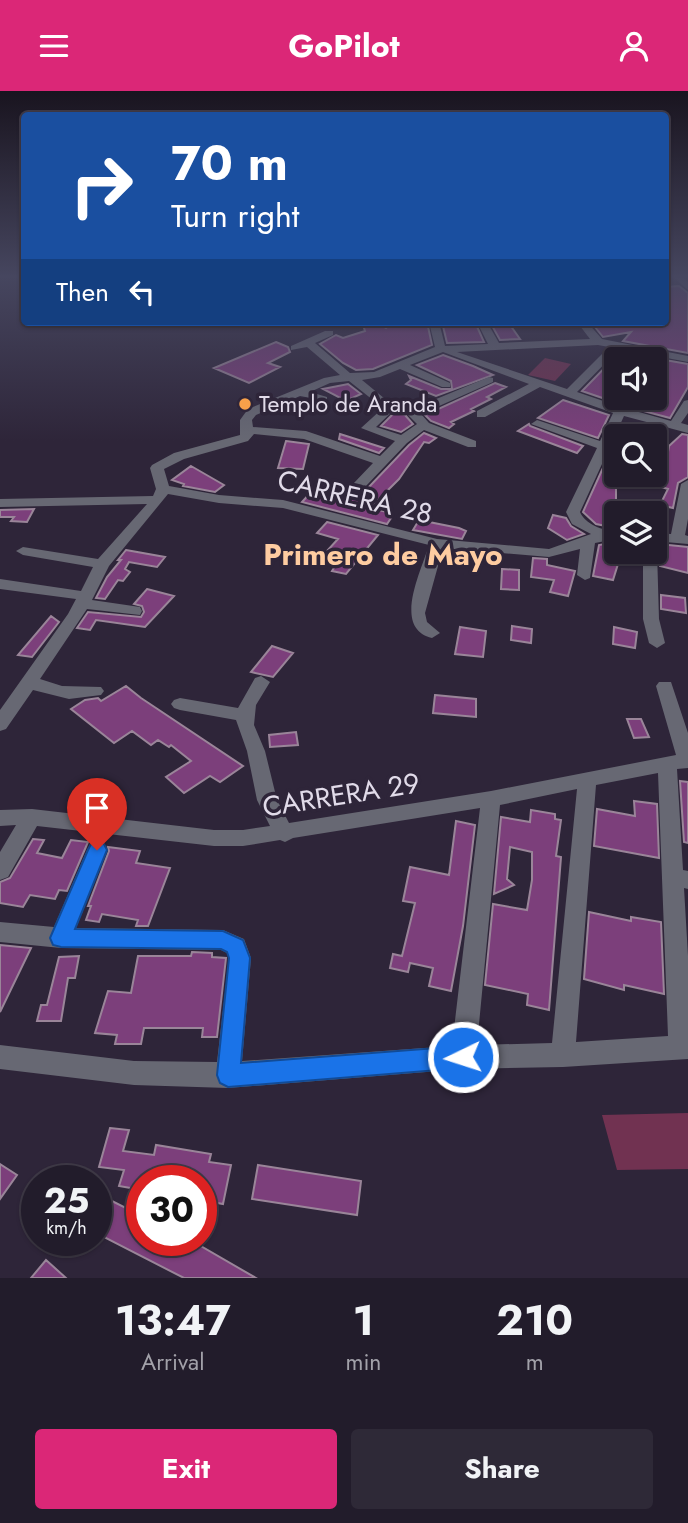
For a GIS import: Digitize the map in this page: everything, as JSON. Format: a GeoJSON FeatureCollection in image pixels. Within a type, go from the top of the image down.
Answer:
{"type":"FeatureCollection","features":[{"type":"Feature","properties":{"kind":"street"},"geometry":{"type":"LineString","coordinates":[[436,330],[442,349]]}},
{"type":"Feature","properties":{"kind":"street"},"geometry":{"type":"LineString","coordinates":[[487,330],[495,346]]}},
{"type":"Feature","properties":{"kind":"street"},"geometry":{"type":"LineString","coordinates":[[592,330],[607,343]]}},
{"type":"Feature","properties":{"kind":"street"},"geometry":{"type":"LineString","coordinates":[[295,348],[329,333]]}},
{"type":"Feature","properties":{"kind":"street"},"geometry":{"type":"LineString","coordinates":[[307,341],[363,389],[390,408],[339,447]]}},
{"type":"Feature","properties":{"kind":"street"},"geometry":{"type":"LineString","coordinates":[[568,410],[575,395],[600,363],[607,343]]}},
{"type":"Feature","properties":{"kind":"street"},"geometry":{"type":"LineString","coordinates":[[249,430],[246,420],[251,412],[328,380],[376,375],[442,349],[607,343],[630,347]]}},
{"type":"Feature","properties":{"kind":"street"},"geometry":{"type":"LineString","coordinates":[[442,349],[620,411],[688,429]]}},
{"type":"Feature","properties":{"kind":"street"},"geometry":{"type":"LineString","coordinates":[[667,354],[688,359]]}},
{"type":"Feature","properties":{"kind":"street"},"geometry":{"type":"LineString","coordinates":[[400,365],[446,385]]}},
{"type":"Feature","properties":{"kind":"street"},"geometry":{"type":"LineString","coordinates":[[472,444],[423,425],[414,412],[489,380]]}},
{"type":"Feature","properties":{"kind":"street"},"geometry":{"type":"LineString","coordinates":[[481,414],[537,384]]}},
{"type":"Feature","properties":{"kind":"street"},"geometry":{"type":"LineString","coordinates":[[299,392],[323,400]]}},
{"type":"Feature","properties":{"kind":"street"},"geometry":{"type":"LineString","coordinates":[[674,425],[688,404]]}},
{"type":"Feature","properties":{"kind":"street"},"geometry":{"type":"LineString","coordinates":[[615,424],[620,411]]}},
{"type":"Feature","properties":{"kind":"street"},"geometry":{"type":"LineString","coordinates":[[537,424],[604,441]]}},
{"type":"Feature","properties":{"kind":"street"},"geometry":{"type":"LineString","coordinates":[[360,484],[403,440],[423,425]]}},
{"type":"Feature","properties":{"kind":"street"},"geometry":{"type":"LineString","coordinates":[[367,428],[403,440]]}},
{"type":"Feature","properties":{"kind":"street"},"geometry":{"type":"LineString","coordinates":[[249,430],[306,435],[383,462]]}},
{"type":"Feature","properties":{"kind":"street"},"geometry":{"type":"LineString","coordinates":[[0,724],[76,615],[102,565],[161,494],[157,468],[179,456],[244,437],[249,430]]}},
{"type":"Feature","properties":{"kind":"street"},"geometry":{"type":"LineString","coordinates":[[585,575],[603,536],[577,521],[573,512],[604,452]]}},
{"type":"Feature","properties":{"kind":"street"},"geometry":{"type":"LineString","coordinates":[[683,540],[688,484]]}},
{"type":"Feature","properties":{"kind":"street"},"geometry":{"type":"LineString","coordinates":[[219,499],[230,487]]}},
{"type":"Feature","properties":{"kind":"street","name":"CARRERA 28"},"geometry":{"type":"LineString","coordinates":[[0,503],[161,494],[283,504],[437,543],[549,553],[563,551],[603,536]]}},
{"type":"Feature","properties":{"kind":"street"},"geometry":{"type":"LineString","coordinates":[[432,632],[420,624],[417,613],[437,543]]}},
{"type":"Feature","properties":{"kind":"street"},"geometry":{"type":"LineString","coordinates":[[23,551],[102,565]]}},
{"type":"Feature","properties":{"kind":"street"},"geometry":{"type":"LineString","coordinates":[[650,564],[651,619],[657,643]]}},
{"type":"Feature","properties":{"kind":"street"},"geometry":{"type":"LineString","coordinates":[[0,584],[134,611]]}},
{"type":"Feature","properties":{"kind":"street"},"geometry":{"type":"LineString","coordinates":[[261,682],[244,715],[245,725],[256,751],[267,800],[283,830]]}},
{"type":"Feature","properties":{"kind":"street"},"geometry":{"type":"LineString","coordinates":[[31,683],[68,695],[95,691]]}},
{"type":"Feature","properties":{"kind":"street"},"geometry":{"type":"LineString","coordinates":[[0,1058],[134,1073],[228,1075],[463,1057],[563,1055],[685,1047],[679,878],[683,759],[665,686]]}},
{"type":"Feature","properties":{"kind":"street"},"geometry":{"type":"LineString","coordinates":[[180,704],[244,715]]}},
{"type":"Feature","properties":{"kind":"street","name":"CARRERA 29"},"geometry":{"type":"LineString","coordinates":[[0,816],[32,817],[214,838],[492,799],[587,782],[683,759]]}},
{"type":"Feature","properties":{"kind":"street","name":"CARRERA 29"},"geometry":{"type":"LineString","coordinates":[[0,816],[33,813],[240,831],[283,830],[683,759]]}},
{"type":"Feature","properties":{"kind":"street"},"geometry":{"type":"LineString","coordinates":[[563,1055],[587,782]]}},
{"type":"Feature","properties":{"kind":"street"},"geometry":{"type":"LineString","coordinates":[[463,1057],[492,799]]}},
{"type":"Feature","properties":{"kind":"street"},"geometry":{"type":"LineString","coordinates":[[0,871],[32,817]]}},
{"type":"Feature","properties":{"kind":"street"},"geometry":{"type":"LineString","coordinates":[[61,938],[97,850]]}},
{"type":"Feature","properties":{"kind":"street"},"geometry":{"type":"LineString","coordinates":[[0,932],[61,938],[223,940],[236,946],[240,958],[228,1075]]}},
{"type":"Feature","properties":{"kind":"shaded area"},"geometry":{"type":"Polygon","coordinates":[[[545,358],[571,364],[555,381],[528,375],[545,358]]]}},
{"type":"Feature","properties":{"kind":"shaded area"},"geometry":{"type":"Polygon","coordinates":[[[688,1113],[688,1169],[617,1170],[602,1115],[688,1113]]]}},
{"type":"Feature","properties":{"kind":"building"},"geometry":{"type":"Polygon","coordinates":[[[429,330],[432,345],[373,369],[356,370],[320,344],[336,335],[343,338],[365,331],[429,330]]]}},
{"type":"Feature","properties":{"kind":"building"},"geometry":{"type":"Polygon","coordinates":[[[444,330],[479,330],[484,342],[447,343],[444,330]]]}},
{"type":"Feature","properties":{"kind":"building"},"geometry":{"type":"Polygon","coordinates":[[[495,330],[514,330],[520,339],[500,340],[495,330]]]}},
{"type":"Feature","properties":{"kind":"building"},"geometry":{"type":"Polygon","coordinates":[[[598,330],[688,330],[688,353],[623,341],[631,332],[603,337],[598,330]]]}},
{"type":"Feature","properties":{"kind":"building"},"geometry":{"type":"Polygon","coordinates":[[[276,342],[288,347],[290,352],[268,363],[280,367],[249,383],[214,368],[276,342]]]}},
{"type":"Feature","properties":{"kind":"building"},"geometry":{"type":"Polygon","coordinates":[[[443,355],[493,375],[436,396],[406,384],[411,380],[409,376],[441,389],[452,389],[451,381],[417,365],[443,355]]]}},
{"type":"Feature","properties":{"kind":"building"},"geometry":{"type":"Polygon","coordinates":[[[667,360],[688,364],[688,387],[670,418],[640,410],[667,410],[667,360]]]}},
{"type":"Feature","properties":{"kind":"building"},"geometry":{"type":"Polygon","coordinates":[[[604,368],[604,399],[582,391],[604,368]]]}},
{"type":"Feature","properties":{"kind":"building"},"geometry":{"type":"Polygon","coordinates":[[[495,383],[506,387],[487,397],[491,399],[471,409],[474,411],[451,422],[454,424],[449,428],[431,421],[425,415],[495,383]]]}},
{"type":"Feature","properties":{"kind":"building"},"geometry":{"type":"Polygon","coordinates":[[[348,384],[361,394],[346,401],[323,389],[348,384]]]}},
{"type":"Feature","properties":{"kind":"building"},"geometry":{"type":"Polygon","coordinates":[[[563,400],[609,415],[598,438],[538,418],[563,400]]]}},
{"type":"Feature","properties":{"kind":"building"},"geometry":{"type":"Polygon","coordinates":[[[395,412],[405,415],[413,424],[401,432],[381,426],[395,412]]]}},
{"type":"Feature","properties":{"kind":"building"},"geometry":{"type":"Polygon","coordinates":[[[529,424],[583,446],[577,453],[518,431],[529,424]]]}},
{"type":"Feature","properties":{"kind":"building"},"geometry":{"type":"Polygon","coordinates":[[[424,433],[436,438],[429,443],[424,442],[399,479],[370,508],[391,513],[387,524],[302,502],[322,480],[359,490],[367,489],[424,433]]]}},
{"type":"Feature","properties":{"kind":"building"},"geometry":{"type":"Polygon","coordinates":[[[340,434],[384,448],[379,453],[339,439],[340,434]]]}},
{"type":"Feature","properties":{"kind":"building"},"geometry":{"type":"Polygon","coordinates":[[[682,434],[688,435],[688,477],[678,483],[673,508],[667,507],[667,501],[662,501],[668,489],[661,487],[667,487],[669,446],[682,434]]]}},
{"type":"Feature","properties":{"kind":"building"},"geometry":{"type":"Polygon","coordinates":[[[286,441],[309,444],[303,469],[278,468],[286,441]]]}},
{"type":"Feature","properties":{"kind":"building"},"geometry":{"type":"Polygon","coordinates":[[[191,466],[224,485],[215,492],[183,486],[184,484],[172,480],[191,466]]]}},
{"type":"Feature","properties":{"kind":"building"},"geometry":{"type":"Polygon","coordinates":[[[604,466],[604,487],[616,487],[616,501],[604,501],[604,526],[596,524],[583,512],[604,466]]]}},
{"type":"Feature","properties":{"kind":"building"},"geometry":{"type":"Polygon","coordinates":[[[34,509],[27,522],[11,521],[14,517],[0,517],[0,510],[34,509]]]}},
{"type":"Feature","properties":{"kind":"building"},"geometry":{"type":"Polygon","coordinates":[[[553,515],[566,518],[571,526],[584,534],[567,540],[548,528],[553,515]]]}},
{"type":"Feature","properties":{"kind":"building"},"geometry":{"type":"Polygon","coordinates":[[[419,520],[466,531],[462,539],[413,530],[419,520]]]}},
{"type":"Feature","properties":{"kind":"building"},"geometry":{"type":"Polygon","coordinates":[[[327,522],[378,535],[346,574],[332,571],[342,555],[327,551],[338,539],[317,533],[327,522]]]}},
{"type":"Feature","properties":{"kind":"building"},"geometry":{"type":"Polygon","coordinates":[[[604,544],[604,564],[618,564],[613,580],[593,576],[599,545],[604,544]]]}},
{"type":"Feature","properties":{"kind":"building"},"geometry":{"type":"Polygon","coordinates":[[[667,545],[688,547],[688,573],[660,566],[667,564],[667,545]]]}},
{"type":"Feature","properties":{"kind":"building"},"geometry":{"type":"Polygon","coordinates":[[[126,550],[165,557],[157,567],[129,562],[125,569],[130,572],[123,581],[118,580],[105,599],[96,598],[107,577],[126,550]]]}},
{"type":"Feature","properties":{"kind":"building"},"geometry":{"type":"Polygon","coordinates":[[[533,558],[547,559],[547,565],[575,571],[568,596],[550,592],[554,580],[531,577],[533,558]]]}},
{"type":"Feature","properties":{"kind":"building"},"geometry":{"type":"Polygon","coordinates":[[[502,569],[519,570],[519,590],[501,589],[502,569]]]}},
{"type":"Feature","properties":{"kind":"building"},"geometry":{"type":"Polygon","coordinates":[[[147,589],[174,596],[145,627],[96,620],[90,630],[77,628],[88,612],[141,617],[144,612],[142,606],[134,604],[147,589]]]}},
{"type":"Feature","properties":{"kind":"building"},"geometry":{"type":"Polygon","coordinates":[[[661,595],[685,598],[686,613],[661,609],[661,595]]]}},
{"type":"Feature","properties":{"kind":"building"},"geometry":{"type":"Polygon","coordinates":[[[51,616],[59,622],[32,657],[18,655],[51,616]]]}},
{"type":"Feature","properties":{"kind":"building"},"geometry":{"type":"Polygon","coordinates":[[[512,626],[532,629],[531,643],[511,640],[512,626]]]}},
{"type":"Feature","properties":{"kind":"building"},"geometry":{"type":"Polygon","coordinates":[[[460,627],[486,631],[483,657],[455,654],[460,627]]]}},
{"type":"Feature","properties":{"kind":"building"},"geometry":{"type":"Polygon","coordinates":[[[614,627],[637,632],[635,648],[613,644],[614,627]]]}},
{"type":"Feature","properties":{"kind":"building"},"geometry":{"type":"Polygon","coordinates":[[[272,646],[293,653],[273,677],[251,672],[272,646]]]}},
{"type":"Feature","properties":{"kind":"building"},"geometry":{"type":"Polygon","coordinates":[[[126,686],[243,766],[220,782],[210,776],[184,793],[166,777],[191,761],[171,745],[169,747],[158,740],[151,745],[132,731],[114,743],[71,709],[85,700],[98,698],[101,701],[126,686]]]}},
{"type":"Feature","properties":{"kind":"building"},"geometry":{"type":"Polygon","coordinates":[[[435,695],[476,699],[476,717],[433,713],[435,695]]]}},
{"type":"Feature","properties":{"kind":"building"},"geometry":{"type":"Polygon","coordinates":[[[627,719],[641,719],[649,737],[634,738],[627,719]]]}},
{"type":"Feature","properties":{"kind":"building"},"geometry":{"type":"Polygon","coordinates":[[[296,732],[298,745],[270,747],[269,735],[296,732]]]}},
{"type":"Feature","properties":{"kind":"building"},"geometry":{"type":"Polygon","coordinates":[[[680,781],[688,782],[688,843],[684,842],[680,781]]]}},
{"type":"Feature","properties":{"kind":"building"},"geometry":{"type":"Polygon","coordinates":[[[634,801],[657,804],[659,858],[594,846],[597,809],[635,816],[634,801]]]}},
{"type":"Feature","properties":{"kind":"building"},"geometry":{"type":"Polygon","coordinates":[[[531,810],[555,814],[555,819],[561,820],[556,856],[561,857],[549,1010],[527,1005],[528,994],[485,985],[493,904],[527,910],[532,880],[532,852],[510,847],[507,879],[514,885],[494,894],[501,817],[530,822],[531,810]]]}},
{"type":"Feature","properties":{"kind":"building"},"geometry":{"type":"Polygon","coordinates":[[[456,821],[475,825],[463,926],[451,991],[429,986],[433,968],[410,963],[408,972],[390,968],[393,954],[402,956],[415,903],[403,901],[410,867],[449,875],[456,821]]]}},
{"type":"Feature","properties":{"kind":"building"},"geometry":{"type":"Polygon","coordinates":[[[33,839],[44,840],[37,853],[62,858],[71,840],[88,842],[67,891],[59,890],[55,899],[30,895],[23,907],[0,903],[0,882],[10,878],[33,839]]]}},
{"type":"Feature","properties":{"kind":"building"},"geometry":{"type":"Polygon","coordinates":[[[108,847],[140,851],[136,863],[170,868],[148,926],[136,926],[138,920],[102,914],[99,922],[86,920],[91,906],[88,906],[109,851],[108,847]]]}},
{"type":"Feature","properties":{"kind":"building"},"geometry":{"type":"Polygon","coordinates":[[[589,912],[631,921],[631,917],[661,922],[664,994],[624,985],[624,990],[584,979],[589,912]]]}},
{"type":"Feature","properties":{"kind":"building"},"geometry":{"type":"Polygon","coordinates":[[[0,945],[31,948],[0,1012],[0,945]]]}},
{"type":"Feature","properties":{"kind":"building"},"geometry":{"type":"Polygon","coordinates":[[[192,952],[212,953],[212,957],[226,958],[217,1037],[202,1037],[203,1028],[144,1028],[141,1044],[115,1044],[117,1035],[95,1033],[108,991],[131,993],[138,956],[191,956],[192,952]]]}},
{"type":"Feature","properties":{"kind":"building"},"geometry":{"type":"Polygon","coordinates":[[[79,956],[75,978],[68,978],[61,1021],[37,1021],[41,1005],[47,1005],[59,957],[79,956]]]}},
{"type":"Feature","properties":{"kind":"building"},"geometry":{"type":"Polygon","coordinates":[[[110,1128],[129,1130],[123,1151],[154,1155],[156,1145],[211,1154],[209,1162],[231,1165],[223,1204],[217,1203],[217,1165],[126,1165],[126,1187],[119,1186],[124,1170],[112,1169],[112,1165],[100,1165],[110,1128]]]}},
{"type":"Feature","properties":{"kind":"building"},"geometry":{"type":"Polygon","coordinates":[[[0,1164],[17,1175],[0,1199],[0,1164]]]}},
{"type":"Feature","properties":{"kind":"building"},"geometry":{"type":"Polygon","coordinates":[[[258,1165],[361,1181],[357,1215],[252,1199],[258,1165]]]}},
{"type":"Feature","properties":{"kind":"building"},"geometry":{"type":"Polygon","coordinates":[[[112,1201],[126,1208],[126,1248],[112,1241],[112,1201]]]}},
{"type":"Feature","properties":{"kind":"building"},"geometry":{"type":"Polygon","coordinates":[[[217,1255],[256,1278],[184,1278],[141,1256],[217,1255]]]}},
{"type":"Feature","properties":{"kind":"building"},"geometry":{"type":"Polygon","coordinates":[[[46,1260],[66,1278],[31,1278],[46,1260]]]}},
{"type":"Feature","properties":{"kind":"place","name":"Templo de Aranda"},"geometry":{"type":"Point","coordinates":[245,404]}},
{"type":"Feature","properties":{"kind":"district","name":"Primero de Mayo"},"geometry":{"type":"Point","coordinates":[383,554]}},
{"type":"Feature","properties":{"kind":"route"},"geometry":{"type":"LineString","coordinates":[[97,850],[61,938],[223,940],[236,946],[240,958],[228,1075],[463,1057]]}}]}
